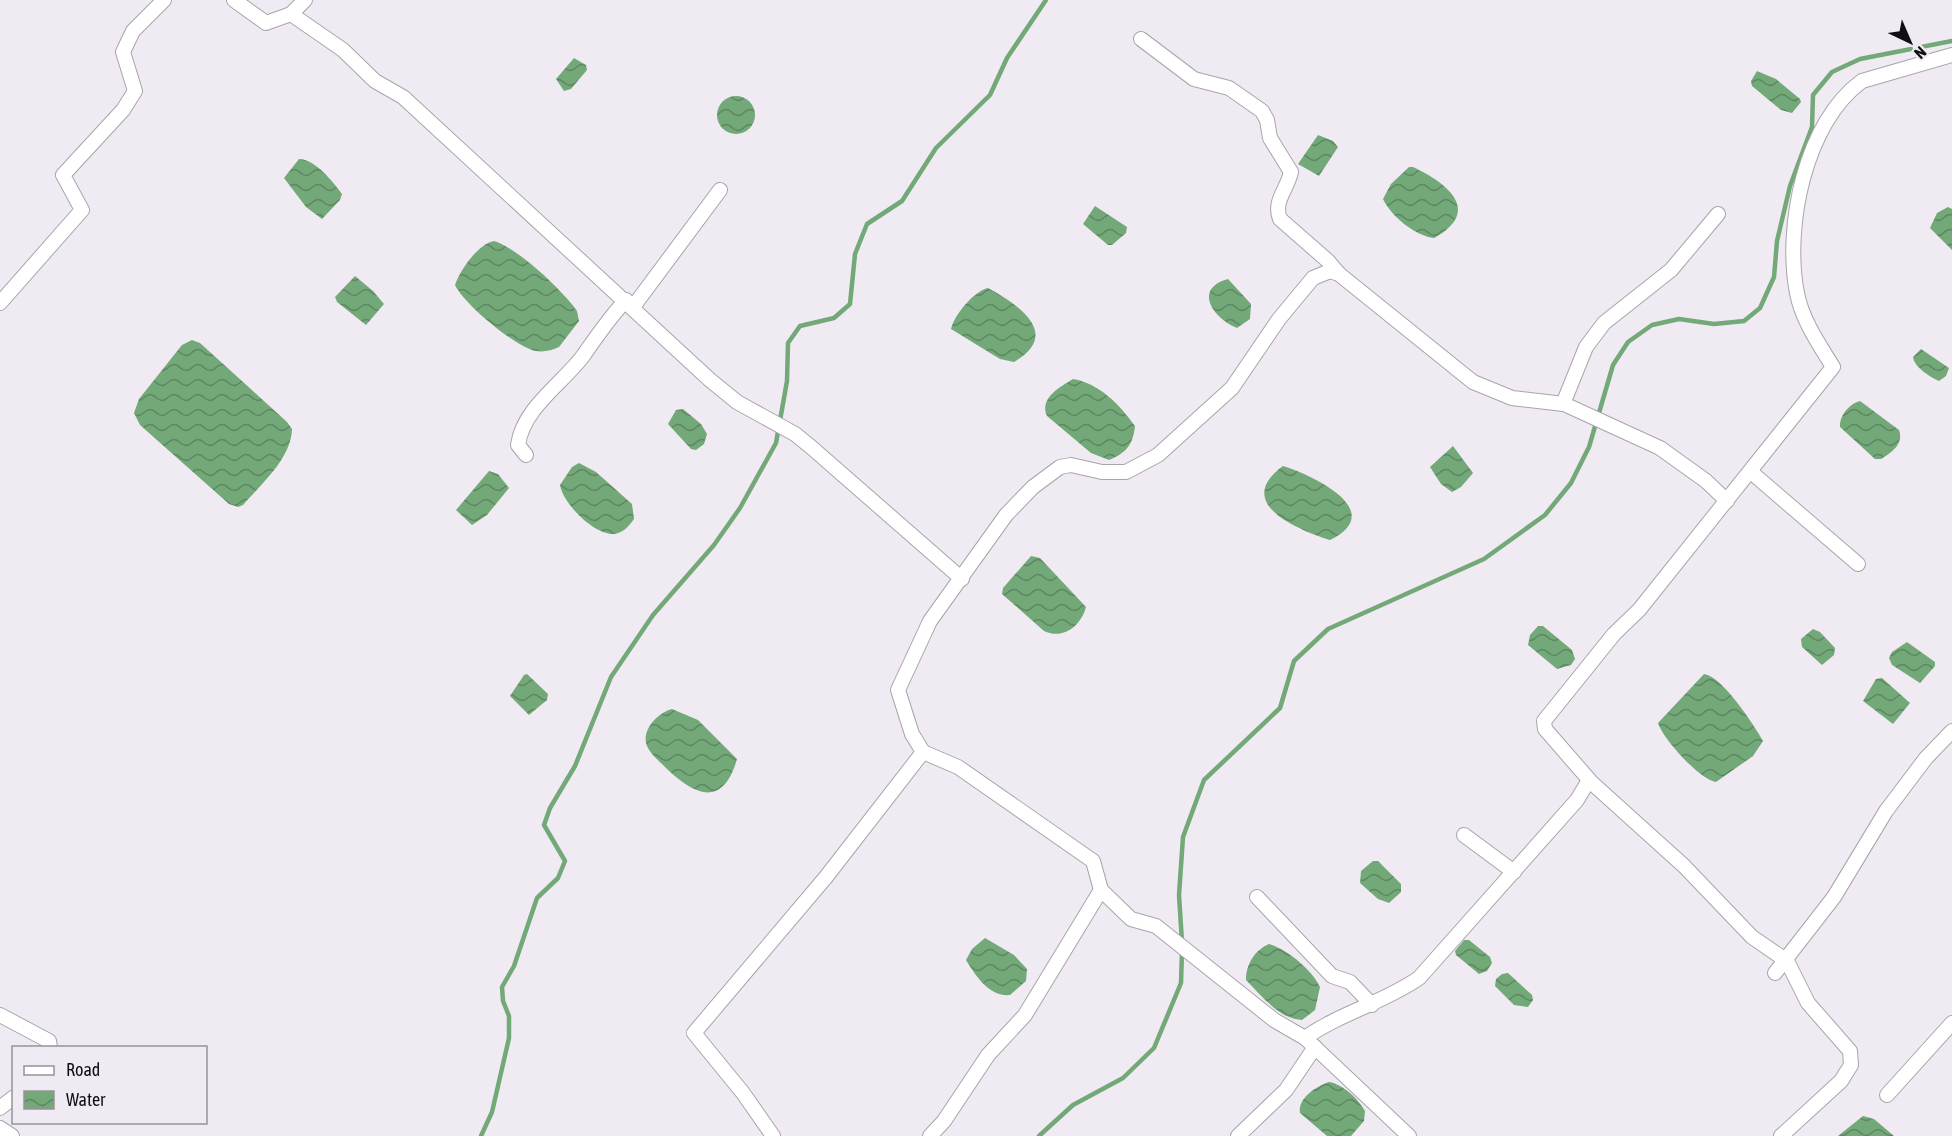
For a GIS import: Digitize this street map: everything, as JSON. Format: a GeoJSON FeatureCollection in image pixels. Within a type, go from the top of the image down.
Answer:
{"type":"FeatureCollection","features":[{"type":"Feature","properties":{"kind":"street"},"geometry":{"type":"LineString","coordinates":[[0,303],[82,210],[63,175],[123,110],[135,92],[123,52],[133,31],[164,0]]}},
{"type":"Feature","properties":{"kind":"street"},"geometry":{"type":"LineString","coordinates":[[234,0],[266,23],[291,14],[305,0]]}},
{"type":"Feature","properties":{"kind":"street"},"geometry":{"type":"LineString","coordinates":[[291,14],[343,50],[375,81],[403,97],[710,380],[737,402],[795,434],[962,579]]}},
{"type":"Feature","properties":{"kind":"street"},"geometry":{"type":"LineString","coordinates":[[1142,39],[1187,75],[1203,82],[1229,88],[1262,111],[1267,120],[1274,146],[1291,172],[1278,203],[1277,211],[1280,219],[1328,261],[1339,274],[1435,349],[1473,382],[1512,398],[1563,404],[1660,448],[1706,481],[1727,501]]}},
{"type":"Feature","properties":{"kind":"street"},"geometry":{"type":"LineString","coordinates":[[1780,1136],[1841,1081],[1851,1065],[1850,1051],[1808,1003],[1799,989],[1792,967],[1752,936],[1684,866],[1589,780],[1545,729],[1544,721],[1751,472],[1833,367],[1810,328],[1797,295],[1792,259],[1795,221],[1805,175],[1820,132],[1851,89],[1862,81],[1952,55]]}},
{"type":"Feature","properties":{"kind":"street"},"geometry":{"type":"LineString","coordinates":[[526,455],[518,445],[520,432],[536,409],[582,356],[604,323],[629,304],[720,190]]}},
{"type":"Feature","properties":{"kind":"street"},"geometry":{"type":"LineString","coordinates":[[1563,404],[1586,347],[1604,323],[1671,270],[1718,214]]}},
{"type":"Feature","properties":{"kind":"street"},"geometry":{"type":"LineString","coordinates":[[1339,274],[1330,271],[1313,278],[1259,346],[1232,388],[1192,427],[1158,455],[1126,472],[1102,472],[1071,465],[1060,467],[1033,488],[1006,515],[930,621],[898,690],[912,734],[923,752],[958,766],[1093,861],[1101,890],[1131,919],[1156,926],[1274,1020],[1310,1043],[1409,1136]]}},
{"type":"Feature","properties":{"kind":"street"},"geometry":{"type":"LineString","coordinates":[[1751,472],[1858,564]]}},
{"type":"Feature","properties":{"kind":"street"},"geometry":{"type":"LineString","coordinates":[[1775,973],[1834,897],[1886,811],[1902,793],[1926,758],[1952,731]]}},
{"type":"Feature","properties":{"kind":"street"},"geometry":{"type":"LineString","coordinates":[[774,1136],[694,1033],[826,876],[923,752]]}},
{"type":"Feature","properties":{"kind":"street"},"geometry":{"type":"LineString","coordinates":[[1239,1136],[1286,1090],[1310,1043],[1324,1025],[1372,1005],[1419,978],[1577,800],[1589,780]]}},
{"type":"Feature","properties":{"kind":"street"},"geometry":{"type":"LineString","coordinates":[[1464,835],[1514,872]]}},
{"type":"Feature","properties":{"kind":"street"},"geometry":{"type":"LineString","coordinates":[[930,1136],[944,1121],[988,1054],[1025,1015],[1101,890]]}},
{"type":"Feature","properties":{"kind":"street"},"geometry":{"type":"LineString","coordinates":[[1257,897],[1332,976],[1350,982],[1372,1005]]}},
{"type":"Feature","properties":{"kind":"street"},"geometry":{"type":"LineString","coordinates":[[0,1015],[50,1041],[50,1046]]}},
{"type":"Feature","properties":{"kind":"street"},"geometry":{"type":"LineString","coordinates":[[1887,1095],[1952,1023]]}},
{"type":"Feature","properties":{"kind":"street"},"geometry":{"type":"LineString","coordinates":[[0,1108],[12,1099]]}},
{"type":"Feature","properties":{"kind":"street"},"geometry":{"type":"LineString","coordinates":[[0,1128],[12,1136]]}},
{"type":"Feature","properties":{"kind":"water"},"geometry":{"type":"Polygon","coordinates":[[[574,58],[586,65],[587,70],[571,89],[564,91],[556,79],[574,58]]]}},
{"type":"Feature","properties":{"kind":"water"},"geometry":{"type":"Polygon","coordinates":[[[1757,71],[1776,79],[1800,99],[1801,102],[1792,113],[1781,110],[1752,86],[1751,81],[1757,71]]]}},
{"type":"Feature","properties":{"kind":"water"},"geometry":{"type":"Polygon","coordinates":[[[736,96],[750,101],[755,115],[750,129],[736,134],[722,129],[717,115],[722,101],[736,96]]]}},
{"type":"Feature","properties":{"kind":"water"},"geometry":{"type":"Polygon","coordinates":[[[1318,135],[1333,141],[1338,147],[1319,176],[1298,164],[1318,135]]]}},
{"type":"Feature","properties":{"kind":"water"},"geometry":{"type":"Polygon","coordinates":[[[299,159],[317,167],[342,194],[340,200],[322,219],[306,207],[284,178],[299,159]]]}},
{"type":"Feature","properties":{"kind":"water"},"geometry":{"type":"Polygon","coordinates":[[[1409,167],[1438,181],[1455,198],[1458,208],[1456,218],[1449,228],[1434,238],[1419,233],[1404,224],[1383,199],[1391,184],[1409,167]]]}},
{"type":"Feature","properties":{"kind":"water"},"geometry":{"type":"Polygon","coordinates":[[[1095,206],[1127,227],[1126,233],[1112,245],[1108,245],[1083,224],[1095,206]]]}},
{"type":"Feature","properties":{"kind":"water"},"geometry":{"type":"Polygon","coordinates":[[[1948,207],[1952,209],[1952,250],[1930,228],[1937,213],[1948,207]]]}},
{"type":"Feature","properties":{"kind":"water"},"geometry":{"type":"Polygon","coordinates":[[[494,241],[515,252],[539,271],[577,311],[579,321],[559,347],[549,350],[532,350],[512,340],[478,312],[455,285],[470,258],[482,247],[494,241]]]}},
{"type":"Feature","properties":{"kind":"water"},"geometry":{"type":"Polygon","coordinates":[[[355,276],[384,304],[366,325],[337,302],[335,297],[355,276]]]}},
{"type":"Feature","properties":{"kind":"water"},"geometry":{"type":"Polygon","coordinates":[[[1228,279],[1251,304],[1250,319],[1237,328],[1221,318],[1210,304],[1211,290],[1228,279]]]}},
{"type":"Feature","properties":{"kind":"water"},"geometry":{"type":"Polygon","coordinates":[[[988,288],[1023,312],[1031,321],[1035,331],[1035,341],[1028,351],[1014,362],[1000,359],[951,329],[965,304],[988,288]]]}},
{"type":"Feature","properties":{"kind":"water"},"geometry":{"type":"Polygon","coordinates":[[[192,340],[200,343],[292,429],[281,461],[243,505],[238,507],[229,504],[140,425],[134,413],[139,399],[182,345],[192,340]]]}},
{"type":"Feature","properties":{"kind":"water"},"geometry":{"type":"Polygon","coordinates":[[[1921,349],[1949,368],[1946,376],[1939,381],[1919,368],[1913,357],[1921,349]]]}},
{"type":"Feature","properties":{"kind":"water"},"geometry":{"type":"Polygon","coordinates":[[[1073,379],[1092,385],[1108,396],[1135,426],[1128,448],[1109,460],[1091,453],[1047,416],[1045,410],[1048,398],[1073,379]]]}},
{"type":"Feature","properties":{"kind":"water"},"geometry":{"type":"Polygon","coordinates":[[[1860,401],[1899,430],[1898,443],[1881,459],[1875,459],[1840,427],[1841,419],[1846,411],[1860,401]]]}},
{"type":"Feature","properties":{"kind":"water"},"geometry":{"type":"Polygon","coordinates":[[[683,409],[701,424],[707,434],[704,444],[696,450],[691,449],[668,424],[676,410],[683,409]]]}},
{"type":"Feature","properties":{"kind":"water"},"geometry":{"type":"Polygon","coordinates":[[[1453,446],[1473,473],[1461,487],[1452,492],[1441,484],[1430,467],[1453,446]]]}},
{"type":"Feature","properties":{"kind":"water"},"geometry":{"type":"Polygon","coordinates":[[[579,463],[596,472],[632,504],[634,519],[624,530],[615,534],[598,530],[581,517],[567,501],[560,485],[572,467],[579,463]]]}},
{"type":"Feature","properties":{"kind":"water"},"geometry":{"type":"Polygon","coordinates":[[[1283,466],[1311,477],[1340,496],[1349,506],[1352,517],[1346,529],[1330,540],[1302,529],[1275,513],[1267,503],[1264,492],[1269,479],[1283,466]]]}},
{"type":"Feature","properties":{"kind":"water"},"geometry":{"type":"Polygon","coordinates":[[[489,471],[498,474],[509,488],[487,515],[472,525],[456,510],[489,471]]]}},
{"type":"Feature","properties":{"kind":"water"},"geometry":{"type":"Polygon","coordinates":[[[1031,556],[1040,558],[1086,607],[1080,620],[1070,630],[1058,634],[1044,631],[1002,594],[1003,588],[1031,556]]]}},
{"type":"Feature","properties":{"kind":"water"},"geometry":{"type":"Polygon","coordinates":[[[1538,626],[1543,626],[1572,650],[1575,659],[1571,665],[1557,669],[1528,645],[1530,635],[1538,626]]]}},
{"type":"Feature","properties":{"kind":"water"},"geometry":{"type":"Polygon","coordinates":[[[1813,629],[1820,632],[1835,648],[1834,655],[1822,665],[1802,647],[1801,639],[1813,629]]]}},
{"type":"Feature","properties":{"kind":"water"},"geometry":{"type":"Polygon","coordinates":[[[1907,642],[1935,662],[1935,666],[1920,683],[1892,665],[1889,658],[1892,652],[1907,642]]]}},
{"type":"Feature","properties":{"kind":"water"},"geometry":{"type":"Polygon","coordinates":[[[527,674],[548,694],[547,700],[529,715],[510,696],[527,674]]]}},
{"type":"Feature","properties":{"kind":"water"},"geometry":{"type":"Polygon","coordinates":[[[1704,674],[1720,683],[1728,692],[1763,741],[1753,756],[1716,782],[1709,780],[1683,758],[1667,739],[1658,723],[1704,674]]]}},
{"type":"Feature","properties":{"kind":"water"},"geometry":{"type":"Polygon","coordinates":[[[1882,678],[1910,703],[1893,724],[1863,701],[1876,679],[1882,678]]]}},
{"type":"Feature","properties":{"kind":"water"},"geometry":{"type":"Polygon","coordinates":[[[672,709],[698,720],[737,759],[731,775],[716,791],[707,792],[687,785],[660,762],[647,746],[646,737],[649,726],[657,717],[672,709]]]}},
{"type":"Feature","properties":{"kind":"water"},"geometry":{"type":"Polygon","coordinates":[[[1373,861],[1378,861],[1401,884],[1401,892],[1389,903],[1378,899],[1360,883],[1361,871],[1373,861]]]}},
{"type":"Feature","properties":{"kind":"water"},"geometry":{"type":"Polygon","coordinates":[[[985,938],[1014,955],[1027,969],[1026,981],[1010,995],[1002,995],[989,989],[966,960],[972,949],[985,938]]]}},
{"type":"Feature","properties":{"kind":"water"},"geometry":{"type":"Polygon","coordinates":[[[1464,940],[1469,940],[1490,957],[1492,963],[1487,971],[1479,974],[1456,955],[1455,951],[1464,940]]]}},
{"type":"Feature","properties":{"kind":"water"},"geometry":{"type":"Polygon","coordinates":[[[1269,944],[1299,961],[1320,987],[1315,1010],[1302,1020],[1294,1019],[1278,1011],[1246,980],[1252,958],[1269,944]]]}},
{"type":"Feature","properties":{"kind":"water"},"geometry":{"type":"Polygon","coordinates":[[[1508,973],[1532,995],[1533,1000],[1528,1007],[1514,1005],[1495,986],[1496,979],[1508,973]]]}},
{"type":"Feature","properties":{"kind":"water"},"geometry":{"type":"Polygon","coordinates":[[[1329,1082],[1350,1093],[1365,1111],[1364,1121],[1351,1136],[1327,1136],[1300,1113],[1305,1098],[1319,1086],[1329,1082]]]}},
{"type":"Feature","properties":{"kind":"water"},"geometry":{"type":"Polygon","coordinates":[[[1863,1116],[1874,1119],[1894,1136],[1838,1136],[1863,1116]]]}},
{"type":"Feature","properties":{"kind":"waterway"},"geometry":{"type":"LineString","coordinates":[[481,1136],[492,1112],[509,1038],[509,1016],[503,1001],[502,987],[514,966],[537,898],[558,878],[565,861],[544,825],[550,808],[575,766],[611,677],[653,615],[714,545],[740,508],[776,443],[787,381],[788,343],[800,326],[834,318],[850,304],[855,254],[867,224],[902,201],[936,148],[990,95],[1007,58],[1046,0]]}},
{"type":"Feature","properties":{"kind":"waterway"},"geometry":{"type":"LineString","coordinates":[[1182,942],[1179,895],[1183,837],[1204,780],[1280,708],[1294,661],[1328,629],[1484,559],[1545,515],[1571,483],[1589,447],[1613,365],[1628,342],[1652,325],[1679,319],[1714,324],[1744,321],[1760,308],[1774,277],[1777,241],[1790,186],[1812,127],[1813,95],[1832,72],[1860,59],[1952,41]]}},
{"type":"Feature","properties":{"kind":"waterway"},"geometry":{"type":"LineString","coordinates":[[1039,1136],[1073,1105],[1123,1078],[1154,1048],[1181,983],[1182,951]]}}]}
